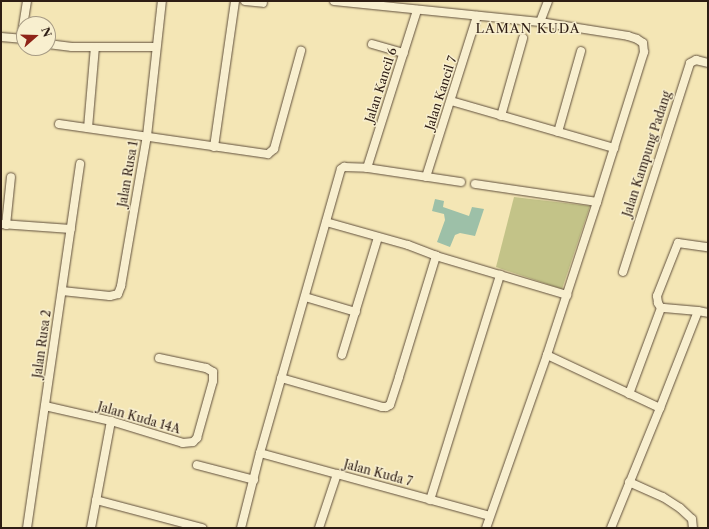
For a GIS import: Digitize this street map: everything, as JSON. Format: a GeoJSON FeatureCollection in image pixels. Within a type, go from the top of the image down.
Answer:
{"type":"FeatureCollection","features":[{"type":"Feature","properties":{"kind":"street"},"geometry":{"type":"LineString","coordinates":[[25,16],[27,1]]}},
{"type":"Feature","properties":{"kind":"street","name":"Jalan Rusa 1"},"geometry":{"type":"LineString","coordinates":[[62,291],[110,296],[118,294],[121,286],[147,136],[162,1]]}},
{"type":"Feature","properties":{"kind":"street"},"geometry":{"type":"LineString","coordinates":[[214,146],[235,1]]}},
{"type":"Feature","properties":{"kind":"street"},"geometry":{"type":"LineString","coordinates":[[245,1],[263,3]]}},
{"type":"Feature","properties":{"kind":"street"},"geometry":{"type":"LineString","coordinates":[[334,1],[540,22],[628,36],[643,43],[644,52],[567,295],[486,528]]}},
{"type":"Feature","properties":{"kind":"street"},"geometry":{"type":"LineString","coordinates":[[540,22],[548,1]]}},
{"type":"Feature","properties":{"kind":"street","name":"Jalan Kancil 6"},"geometry":{"type":"LineString","coordinates":[[367,168],[417,10]]}},
{"type":"Feature","properties":{"kind":"street","name":"Jalan Kancil 7"},"geometry":{"type":"LineString","coordinates":[[426,177],[478,16]]}},
{"type":"Feature","properties":{"kind":"street"},"geometry":{"type":"LineString","coordinates":[[1,37],[16,38]]}},
{"type":"Feature","properties":{"kind":"street"},"geometry":{"type":"LineString","coordinates":[[501,116],[523,38]]}},
{"type":"Feature","properties":{"kind":"street"},"geometry":{"type":"LineString","coordinates":[[372,44],[404,53]]}},
{"type":"Feature","properties":{"kind":"street"},"geometry":{"type":"LineString","coordinates":[[56,45],[72,47],[156,47]]}},
{"type":"Feature","properties":{"kind":"street"},"geometry":{"type":"LineString","coordinates":[[88,128],[95,47]]}},
{"type":"Feature","properties":{"kind":"street"},"geometry":{"type":"LineString","coordinates":[[59,124],[264,154],[272,152],[301,51]]}},
{"type":"Feature","properties":{"kind":"street"},"geometry":{"type":"LineString","coordinates":[[558,132],[581,51]]}},
{"type":"Feature","properties":{"kind":"street","name":"Jalan Kampung Padang"},"geometry":{"type":"LineString","coordinates":[[623,272],[688,69],[693,61],[708,64]]}},
{"type":"Feature","properties":{"kind":"street"},"geometry":{"type":"LineString","coordinates":[[451,101],[614,148]]}},
{"type":"Feature","properties":{"kind":"street","name":"Jalan Rusa 2"},"geometry":{"type":"LineString","coordinates":[[27,528],[80,164]]}},
{"type":"Feature","properties":{"kind":"street"},"geometry":{"type":"LineString","coordinates":[[241,528],[260,453],[341,170],[344,167],[367,168],[461,182]]}},
{"type":"Feature","properties":{"kind":"street"},"geometry":{"type":"LineString","coordinates":[[11,177],[3,224],[71,229]]}},
{"type":"Feature","properties":{"kind":"street"},"geometry":{"type":"LineString","coordinates":[[475,184],[597,202]]}},
{"type":"Feature","properties":{"kind":"street"},"geometry":{"type":"LineString","coordinates":[[326,222],[567,295]]}},
{"type":"Feature","properties":{"kind":"street"},"geometry":{"type":"LineString","coordinates":[[342,355],[378,237]]}},
{"type":"Feature","properties":{"kind":"street"},"geometry":{"type":"LineString","coordinates":[[661,308],[658,303],[657,296],[678,243],[708,246]]}},
{"type":"Feature","properties":{"kind":"street"},"geometry":{"type":"LineString","coordinates":[[281,378],[382,407],[386,407],[390,404],[436,256]]}},
{"type":"Feature","properties":{"kind":"street"},"geometry":{"type":"LineString","coordinates":[[430,500],[500,274]]}},
{"type":"Feature","properties":{"kind":"street"},"geometry":{"type":"LineString","coordinates":[[305,297],[356,312]]}},
{"type":"Feature","properties":{"kind":"street"},"geometry":{"type":"LineString","coordinates":[[661,308],[708,312]]}},
{"type":"Feature","properties":{"kind":"street"},"geometry":{"type":"LineString","coordinates":[[629,394],[661,308]]}},
{"type":"Feature","properties":{"kind":"street"},"geometry":{"type":"LineString","coordinates":[[611,528],[698,311]]}},
{"type":"Feature","properties":{"kind":"street"},"geometry":{"type":"LineString","coordinates":[[547,355],[660,408]]}},
{"type":"Feature","properties":{"kind":"street","name":"Jalan Kuda 14A"},"geometry":{"type":"LineString","coordinates":[[45,406],[111,421],[183,443],[193,442],[196,438],[213,381],[213,372],[206,368],[159,358]]}},
{"type":"Feature","properties":{"kind":"street"},"geometry":{"type":"LineString","coordinates":[[91,528],[111,421]]}},
{"type":"Feature","properties":{"kind":"street","name":"Jalan Kuda 7"},"geometry":{"type":"LineString","coordinates":[[260,453],[490,516]]}},
{"type":"Feature","properties":{"kind":"street"},"geometry":{"type":"LineString","coordinates":[[197,464],[254,480]]}},
{"type":"Feature","properties":{"kind":"street"},"geometry":{"type":"LineString","coordinates":[[319,528],[337,474]]}},
{"type":"Feature","properties":{"kind":"street"},"geometry":{"type":"LineString","coordinates":[[629,482],[663,497],[680,508],[692,519],[693,528]]}},
{"type":"Feature","properties":{"kind":"street"},"geometry":{"type":"LineString","coordinates":[[96,500],[202,528]]}},
{"type":"Feature","properties":{"kind":"green space"},"geometry":{"type":"Polygon","coordinates":[[[514,197],[590,206],[562,289],[496,267],[514,197]]]}},
{"type":"Feature","properties":{"kind":"shaded area"},"geometry":{"type":"Polygon","coordinates":[[[435,199],[444,201],[443,207],[469,216],[472,207],[484,209],[475,236],[460,233],[455,235],[450,247],[437,242],[445,220],[444,214],[432,211],[435,199]]]}},
{"type":"Feature","properties":{"kind":"district","name":"LAMAN KUDA"},"geometry":{"type":"Point","coordinates":[528,28]}}]}
